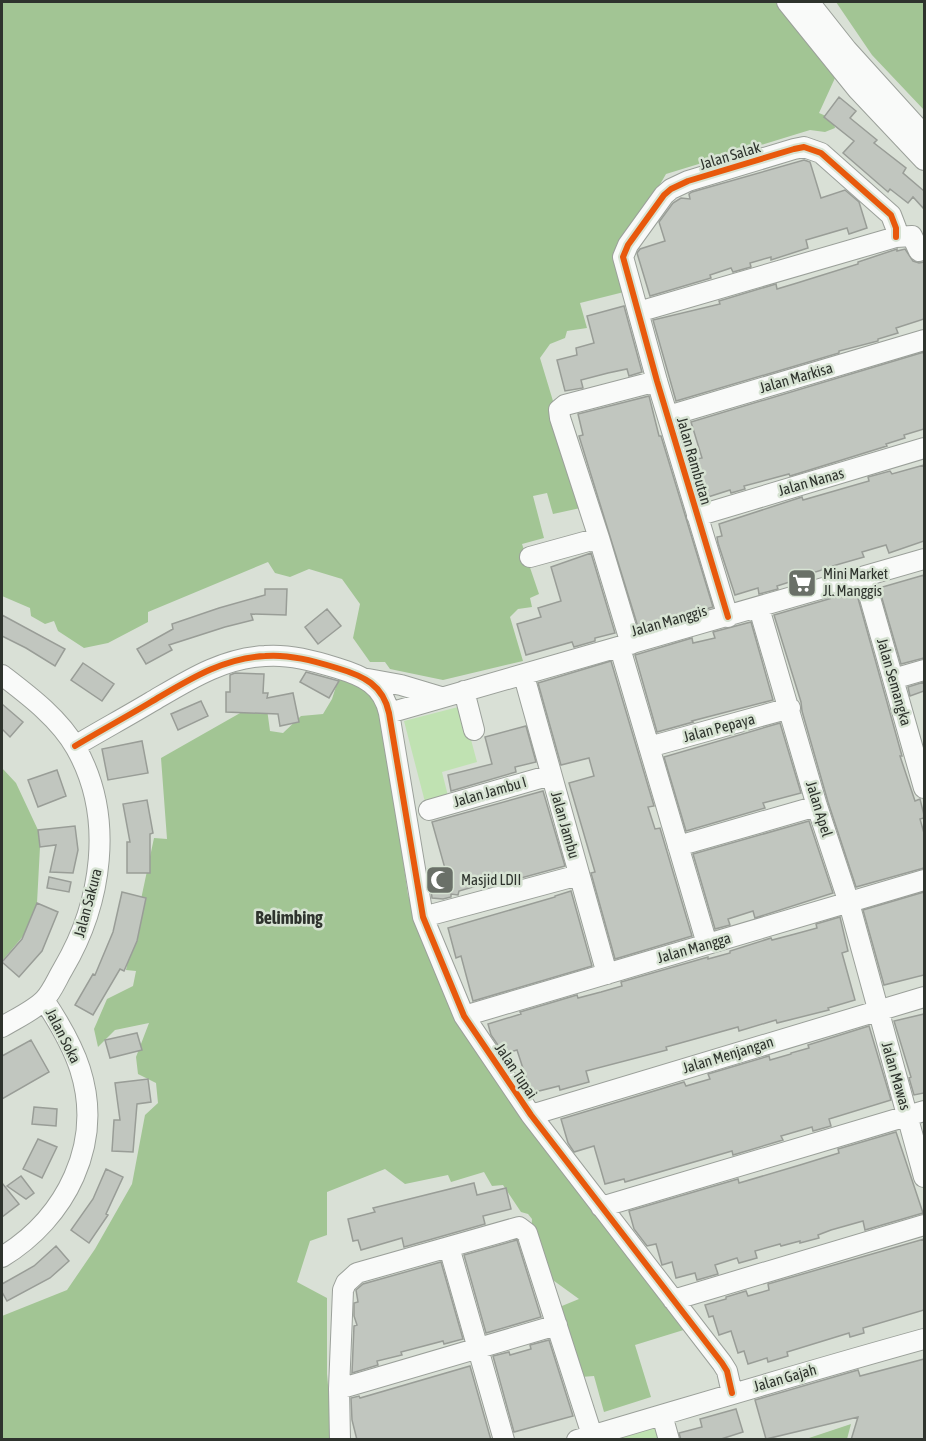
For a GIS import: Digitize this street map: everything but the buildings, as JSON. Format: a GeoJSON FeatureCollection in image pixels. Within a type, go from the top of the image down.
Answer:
{"type":"FeatureCollection","features":[{"type":"Feature","properties":{"kind":"street"},"geometry":{"type":"LineString","coordinates":[[787,2],[858,90],[924,160]]}},
{"type":"Feature","properties":{"kind":"street"},"geometry":{"type":"LineString","coordinates":[[809,2],[847,50],[924,135]]}},
{"type":"Feature","properties":{"kind":"street","name":"Jalan Salak"},"geometry":{"type":"LineString","coordinates":[[638,312],[624,254],[664,195],[679,184],[794,148],[804,147],[821,153],[891,215],[896,228],[896,237]]}},
{"type":"Feature","properties":{"kind":"street"},"geometry":{"type":"LineString","coordinates":[[638,312],[896,237],[912,236],[919,251]]}},
{"type":"Feature","properties":{"kind":"street","name":"Jalan Rambutan"},"geometry":{"type":"LineString","coordinates":[[638,312],[728,617]]}},
{"type":"Feature","properties":{"kind":"street","name":"Jalan Markisa"},"geometry":{"type":"LineString","coordinates":[[668,416],[924,340]]}},
{"type":"Feature","properties":{"kind":"street"},"geometry":{"type":"LineString","coordinates":[[657,381],[565,405],[559,410],[599,538],[649,747],[706,944]]}},
{"type":"Feature","properties":{"kind":"street","name":"Jalan Nanas"},"geometry":{"type":"LineString","coordinates":[[697,516],[924,448]]}},
{"type":"Feature","properties":{"kind":"street"},"geometry":{"type":"LineString","coordinates":[[530,557],[599,538]]}},
{"type":"Feature","properties":{"kind":"street","name":"Jalan Manggis"},"geometry":{"type":"LineString","coordinates":[[389,713],[924,559]]}},
{"type":"Feature","properties":{"kind":"street","name":"Jalan Semangka"},"geometry":{"type":"LineString","coordinates":[[864,577],[923,779]]}},
{"type":"Feature","properties":{"kind":"street","name":"Jalan Apel"},"geometry":{"type":"LineString","coordinates":[[759,608],[817,806],[849,903],[878,1010]]}},
{"type":"Feature","properties":{"kind":"street"},"geometry":{"type":"LineString","coordinates":[[75,746],[185,682],[213,667],[239,658],[266,655],[291,657],[335,667],[362,678],[401,685],[442,697]]}},
{"type":"Feature","properties":{"kind":"street"},"geometry":{"type":"LineString","coordinates":[[893,678],[924,670]]}},
{"type":"Feature","properties":{"kind":"street","name":"Jalan Sakura"},"geometry":{"type":"LineString","coordinates":[[2,675],[26,693],[54,720],[75,746],[94,795],[99,826],[100,864],[93,899],[76,947],[44,1000],[2,1027]]}},
{"type":"Feature","properties":{"kind":"street","name":"Jalan Jambu"},"geometry":{"type":"LineString","coordinates":[[524,676],[607,974]]}},
{"type":"Feature","properties":{"kind":"street","name":"Jalan Tupai"},"geometry":{"type":"LineString","coordinates":[[362,678],[377,688],[386,698],[423,917],[464,1016],[531,1114],[727,1371],[732,1393]]}},
{"type":"Feature","properties":{"kind":"street"},"geometry":{"type":"LineString","coordinates":[[464,691],[474,730]]}},
{"type":"Feature","properties":{"kind":"street","name":"Jalan Pepaya"},"geometry":{"type":"LineString","coordinates":[[649,747],[790,708]]}},
{"type":"Feature","properties":{"kind":"street","name":"Jalan Jambu I"},"geometry":{"type":"LineString","coordinates":[[429,810],[551,775]]}},
{"type":"Feature","properties":{"kind":"street"},"geometry":{"type":"LineString","coordinates":[[678,846],[817,806]]}},
{"type":"Feature","properties":{"kind":"street"},"geometry":{"type":"LineString","coordinates":[[423,917],[579,875]]}},
{"type":"Feature","properties":{"kind":"street","name":"Jalan Mangga"},"geometry":{"type":"LineString","coordinates":[[464,1016],[924,880]]}},
{"type":"Feature","properties":{"kind":"street","name":"Jalan Menjangan"},"geometry":{"type":"LineString","coordinates":[[531,1114],[924,997]]}},
{"type":"Feature","properties":{"kind":"street","name":"Jalan Soka"},"geometry":{"type":"LineString","coordinates":[[2,1257],[20,1246],[51,1216],[62,1201],[81,1156],[86,1128],[86,1101],[80,1071],[63,1031],[44,1000]]}},
{"type":"Feature","properties":{"kind":"street","name":"Jalan Mawas"},"geometry":{"type":"LineString","coordinates":[[878,1010],[916,1114],[924,1177]]}},
{"type":"Feature","properties":{"kind":"street"},"geometry":{"type":"LineString","coordinates":[[601,1207],[916,1114]]}},
{"type":"Feature","properties":{"kind":"street"},"geometry":{"type":"LineString","coordinates":[[673,1300],[924,1225]]}},
{"type":"Feature","properties":{"kind":"street"},"geometry":{"type":"LineString","coordinates":[[340,1440],[339,1389],[343,1298],[346,1283],[357,1274],[519,1227],[527,1233],[557,1325],[584,1437]]}},
{"type":"Feature","properties":{"kind":"street"},"geometry":{"type":"LineString","coordinates":[[449,1247],[504,1440]]}},
{"type":"Feature","properties":{"kind":"street"},"geometry":{"type":"LineString","coordinates":[[339,1389],[557,1325]]}},
{"type":"Feature","properties":{"kind":"street","name":"Jalan Gajah"},"geometry":{"type":"LineString","coordinates":[[584,1437],[924,1339]]}},
{"type":"Feature","properties":{"kind":"street"},"geometry":{"type":"LineString","coordinates":[[662,1415],[669,1440]]}},
{"type":"Feature","properties":{"kind":"green space"},"geometry":{"type":"Polygon","coordinates":[[[2,2],[779,2],[835,78],[819,113],[833,119],[835,128],[825,132],[810,130],[666,174],[617,259],[624,292],[580,303],[587,328],[567,331],[565,338],[550,344],[540,358],[585,507],[553,514],[547,493],[533,496],[544,538],[522,544],[539,594],[530,598],[532,607],[518,609],[510,617],[523,661],[443,680],[390,669],[385,662],[370,662],[353,638],[360,604],[342,579],[309,569],[290,577],[275,573],[268,562],[148,612],[148,622],[108,643],[84,648],[58,631],[54,621],[45,624],[31,616],[30,608],[2,596],[2,2]]]}},
{"type":"Feature","properties":{"kind":"green space"},"geometry":{"type":"Polygon","coordinates":[[[836,2],[924,2],[924,110],[872,55],[836,2]]]}},
{"type":"Feature","properties":{"kind":"green space"},"geometry":{"type":"Polygon","coordinates":[[[340,674],[369,687],[378,701],[408,895],[461,1027],[690,1328],[635,1345],[651,1397],[604,1412],[594,1376],[581,1377],[557,1308],[579,1299],[550,1278],[531,1234],[532,1219],[528,1214],[521,1212],[503,1185],[492,1186],[484,1172],[451,1182],[448,1175],[405,1184],[385,1169],[327,1192],[327,1235],[310,1241],[297,1282],[327,1298],[327,1374],[333,1439],[2,1440],[2,1316],[67,1290],[95,1249],[132,1184],[145,1115],[158,1103],[156,1083],[138,1074],[136,1057],[149,1023],[115,1030],[98,1047],[94,1029],[107,999],[133,986],[136,971],[126,970],[154,838],[167,839],[161,758],[256,704],[267,709],[270,731],[283,733],[301,716],[323,714],[332,699],[340,674]]]}},
{"type":"Feature","properties":{"kind":"green space"},"geometry":{"type":"Polygon","coordinates":[[[462,706],[477,762],[442,772],[448,796],[425,802],[404,721],[462,706]]]}},
{"type":"Feature","properties":{"kind":"green space"},"geometry":{"type":"Polygon","coordinates":[[[2,768],[16,783],[38,830],[40,847],[37,903],[24,935],[2,961],[2,768]]]}},
{"type":"Feature","properties":{"kind":"green space"},"geometry":{"type":"Polygon","coordinates":[[[659,1424],[662,1440],[610,1440],[659,1424]]]}},
{"type":"Feature","properties":{"kind":"green space"},"geometry":{"type":"Polygon","coordinates":[[[851,1424],[847,1439],[806,1439],[851,1424]]]}},
{"type":"Feature","properties":{"kind":"cycle path"},"geometry":{"type":"LineString","coordinates":[[728,617],[657,381],[623,257],[628,245],[664,195],[671,189],[688,181],[804,147],[821,153],[891,215],[896,228],[896,237]]}},
{"type":"Feature","properties":{"kind":"cycle path"},"geometry":{"type":"LineString","coordinates":[[75,746],[205,672],[234,661],[265,656],[292,657],[356,674],[371,683],[382,695],[389,713],[423,917],[464,1016],[531,1115],[722,1363],[727,1371],[732,1393]]}},
{"type":"Feature","properties":{"kind":"place","name":"Mini Market Jl. Manggis"},"geometry":{"type":"Point","coordinates":[802,583]}},
{"type":"Feature","properties":{"kind":"place","name":"Masjid LDII"},"geometry":{"type":"Point","coordinates":[440,880]}},
{"type":"Feature","properties":{"kind":"district","name":"Belimbing"},"geometry":{"type":"Point","coordinates":[289,918]}}]}
